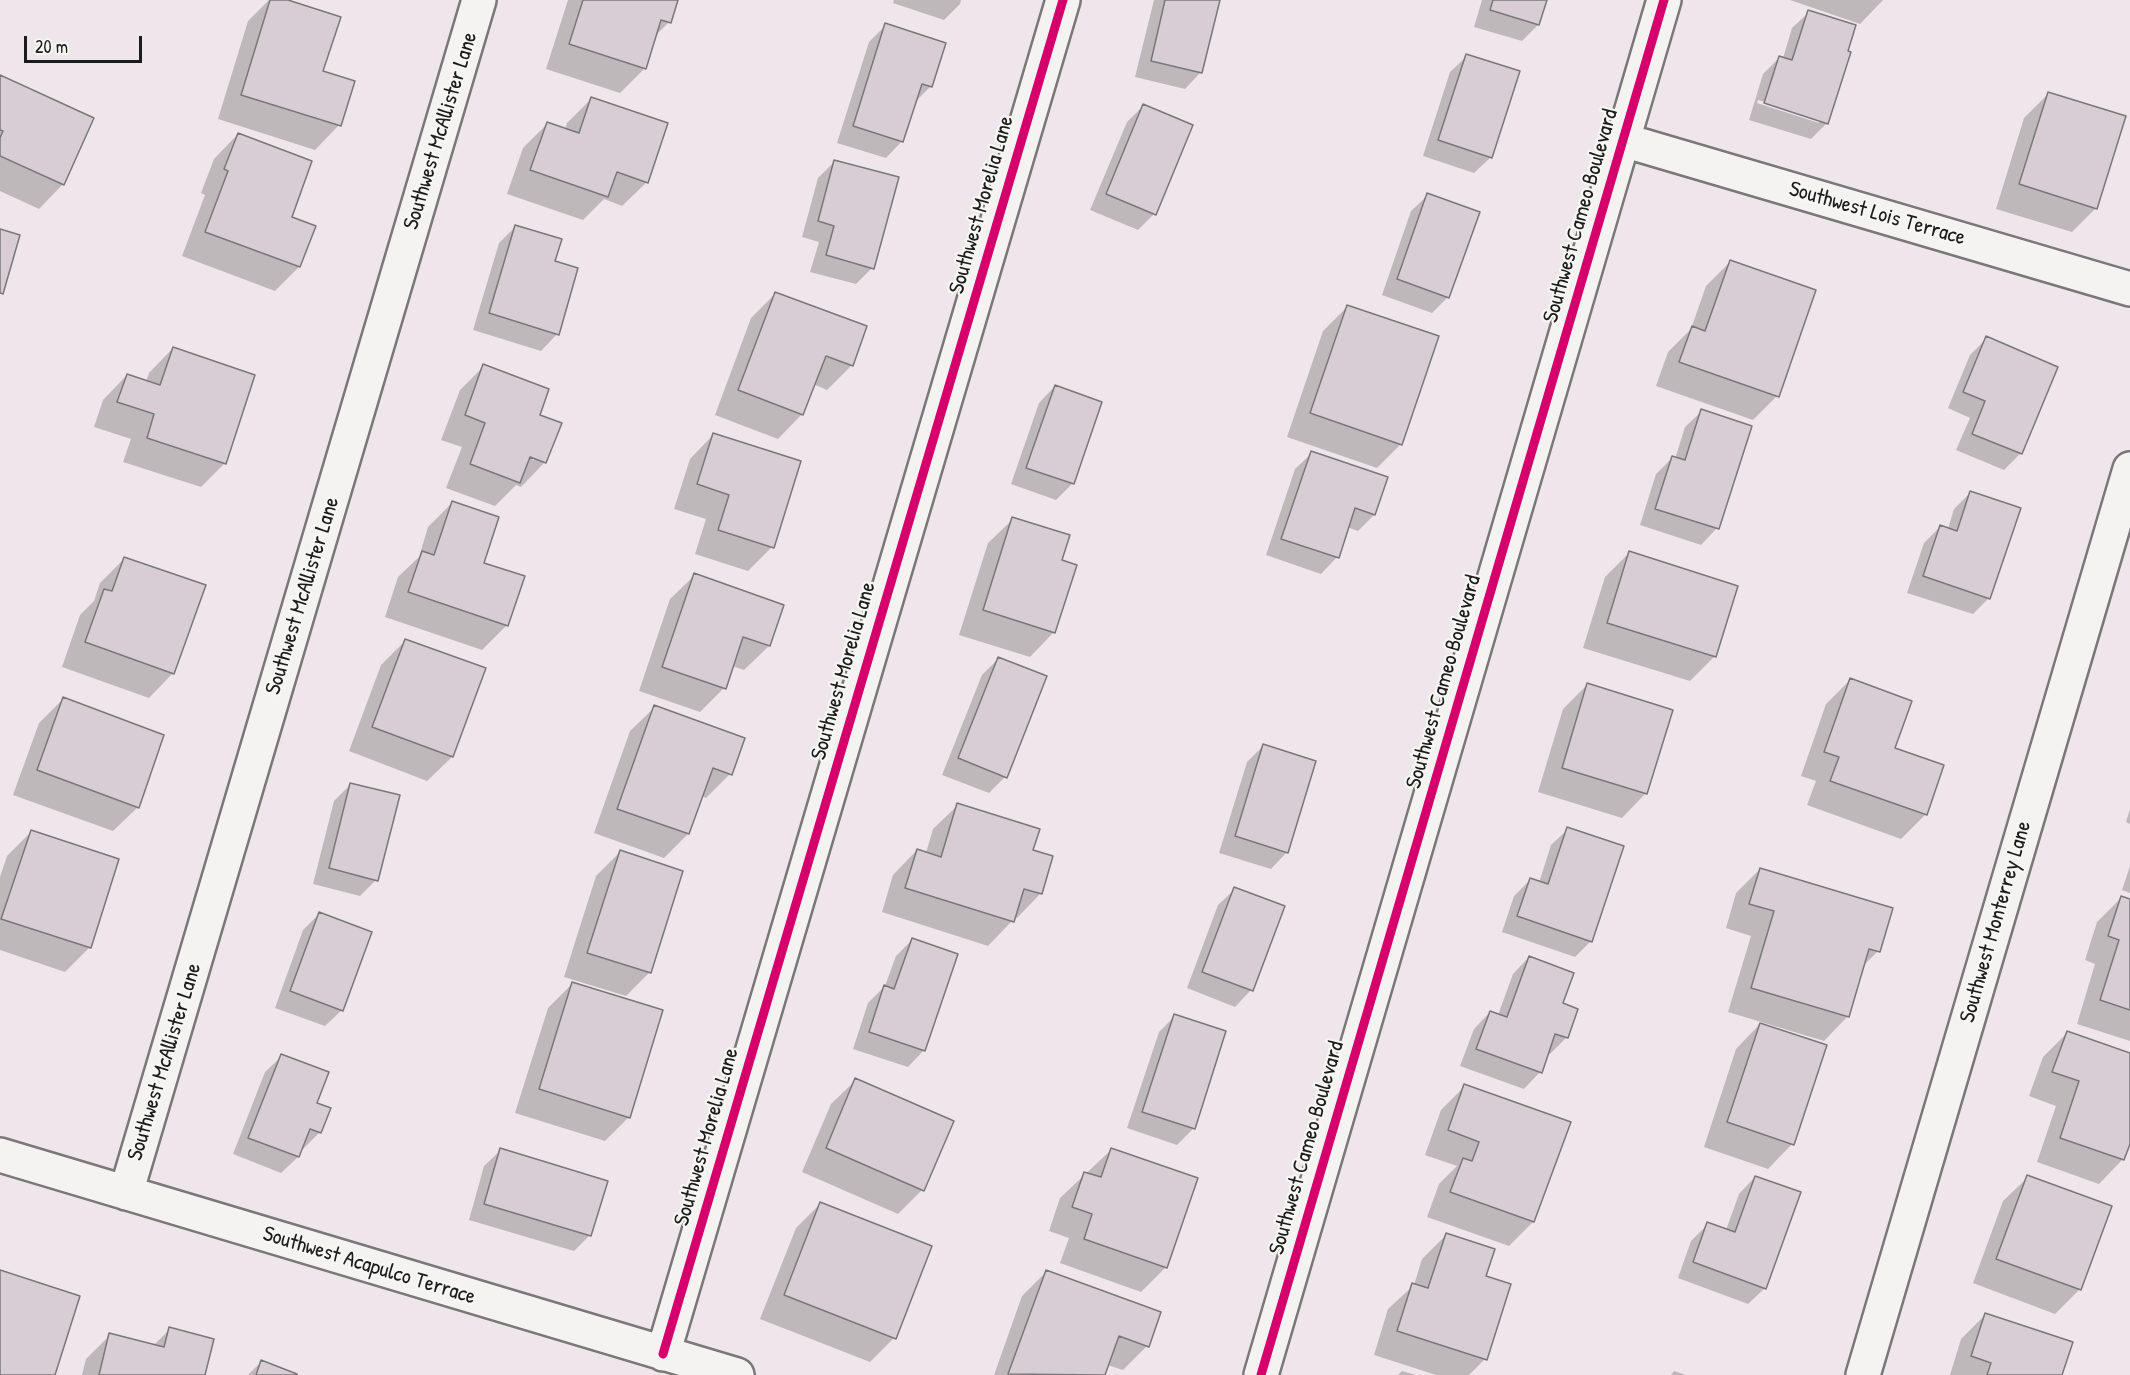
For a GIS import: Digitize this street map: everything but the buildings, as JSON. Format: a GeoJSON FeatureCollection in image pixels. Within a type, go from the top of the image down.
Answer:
{"type":"FeatureCollection","features":[{"type":"Feature","properties":{"kind":"street","name":"Southwest McAllister Lane"},"geometry":{"type":"LineString","coordinates":[[126,1193],[479,0]]}},
{"type":"Feature","properties":{"kind":"street","name":"Southwest Morelia Lane"},"geometry":{"type":"LineString","coordinates":[[663,1354],[1063,0]]}},
{"type":"Feature","properties":{"kind":"street","name":"Southwest Cameo Boulevard"},"geometry":{"type":"LineString","coordinates":[[1261,1375],[1664,0]]}},
{"type":"Feature","properties":{"kind":"street","name":"Southwest Lois Terrace"},"geometry":{"type":"LineString","coordinates":[[1623,140],[2130,289]]}},
{"type":"Feature","properties":{"kind":"street","name":"Southwest Monterrey Lane"},"geometry":{"type":"LineString","coordinates":[[1863,1375],[2130,469]]}},
{"type":"Feature","properties":{"kind":"street","name":"Southwest Acapulco Terrace"},"geometry":{"type":"LineString","coordinates":[[0,1155],[737,1375]]}},
{"type":"Feature","properties":{"kind":"cycle path"},"geometry":{"type":"LineString","coordinates":[[663,1354],[1063,0]]}},
{"type":"Feature","properties":{"kind":"cycle path"},"geometry":{"type":"LineString","coordinates":[[1261,1375],[1664,0]]}}]}
